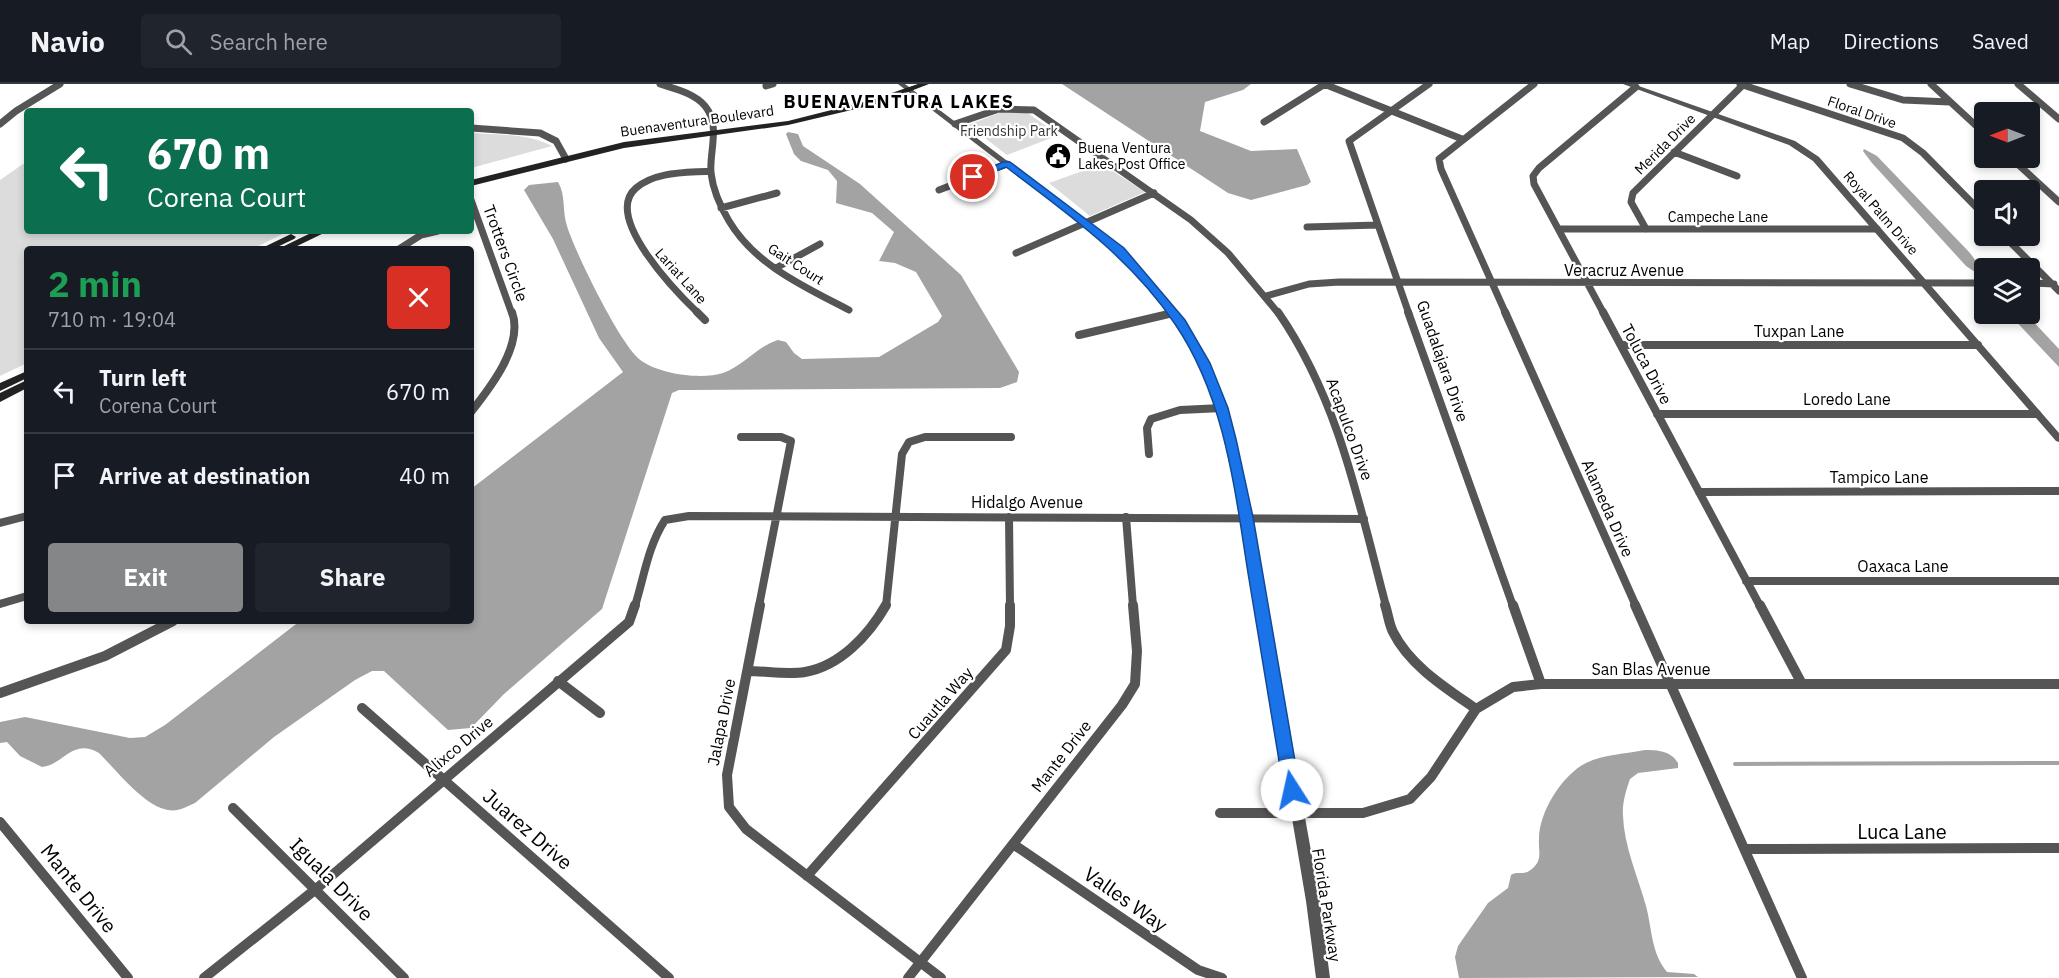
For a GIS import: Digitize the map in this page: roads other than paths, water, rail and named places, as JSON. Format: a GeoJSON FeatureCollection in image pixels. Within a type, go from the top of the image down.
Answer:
{"type":"FeatureCollection","features":[{"type":"Feature","properties":{"kind":"main road","name":"Buenaventura Boulevard"},"geometry":{"type":"LineString","coordinates":[[474,175],[646,141],[788,123],[874,102],[905,86],[925,84]]}},
{"type":"Feature","properties":{"kind":"main road","name":"Buenaventura Boulevard"},"geometry":{"type":"LineString","coordinates":[[474,182],[564,156]]}},
{"type":"Feature","properties":{"kind":"main road"},"geometry":{"type":"LineString","coordinates":[[271,246],[297,234]]}},
{"type":"Feature","properties":{"kind":"main road"},"geometry":{"type":"LineString","coordinates":[[290,246],[316,234]]}},
{"type":"Feature","properties":{"kind":"main road"},"geometry":{"type":"LineString","coordinates":[[0,387],[24,375]]}},
{"type":"Feature","properties":{"kind":"main road"},"geometry":{"type":"LineString","coordinates":[[0,398],[24,386]]}},
{"type":"Feature","properties":{"kind":"street"},"geometry":{"type":"LineString","coordinates":[[0,124],[16,111],[60,84]]}},
{"type":"Feature","properties":{"kind":"street"},"geometry":{"type":"LineString","coordinates":[[660,84],[693,96],[706,108],[713,131]]}},
{"type":"Feature","properties":{"kind":"street"},"geometry":{"type":"LineString","coordinates":[[765,86],[773,84]]}},
{"type":"Feature","properties":{"kind":"street"},"geometry":{"type":"LineString","coordinates":[[1264,122],[1325,84],[1462,139]]}},
{"type":"Feature","properties":{"kind":"street","name":"Guadalajara Drive"},"geometry":{"type":"LineString","coordinates":[[1429,84],[1349,141],[1350,149],[1541,684]]}},
{"type":"Feature","properties":{"kind":"street","name":"Alameda Drive"},"geometry":{"type":"LineString","coordinates":[[1534,84],[1439,159],[1441,169],[1802,978]]}},
{"type":"Feature","properties":{"kind":"street","name":"Royal Palm Drive"},"geometry":{"type":"LineString","coordinates":[[1626,84],[1792,143],[1816,159],[2059,439]]}},
{"type":"Feature","properties":{"kind":"street","name":"Merida Drive"},"geometry":{"type":"LineString","coordinates":[[1646,229],[1631,202],[1633,193],[1742,84]]}},
{"type":"Feature","properties":{"kind":"street","name":"Floral Drive"},"geometry":{"type":"LineString","coordinates":[[1742,84],[1903,138],[1923,153],[1974,205]]}},
{"type":"Feature","properties":{"kind":"street"},"geometry":{"type":"LineString","coordinates":[[1850,84],[1903,100],[1950,102]]}},
{"type":"Feature","properties":{"kind":"street"},"geometry":{"type":"LineString","coordinates":[[1931,84],[1974,124]]}},
{"type":"Feature","properties":{"kind":"street"},"geometry":{"type":"LineString","coordinates":[[2018,84],[2059,119]]}},
{"type":"Feature","properties":{"kind":"street","name":"Florida Parkway"},"geometry":{"type":"LineString","coordinates":[[905,86],[1120,250],[1173,313],[1204,363],[1222,408],[1246,517],[1313,902],[1323,978]]}},
{"type":"Feature","properties":{"kind":"street","name":"Toluca Drive"},"geometry":{"type":"LineString","coordinates":[[1636,87],[1539,168],[1533,176],[1534,184],[1802,684]]}},
{"type":"Feature","properties":{"kind":"street","name":"Acapulco Drive"},"geometry":{"type":"LineString","coordinates":[[955,124],[999,109],[1034,110],[1191,220],[1228,253],[1266,296],[1299,343],[1326,398],[1346,452],[1392,631],[1405,652],[1422,671],[1476,709]]}},
{"type":"Feature","properties":{"kind":"street"},"geometry":{"type":"LineString","coordinates":[[2049,110],[2059,110]]}},
{"type":"Feature","properties":{"kind":"street"},"geometry":{"type":"LineString","coordinates":[[474,128],[540,133],[556,141],[564,156]]}},
{"type":"Feature","properties":{"kind":"street","name":"Gait Court"},"geometry":{"type":"LineString","coordinates":[[713,131],[711,171],[722,208],[739,236],[776,268],[849,310]]}},
{"type":"Feature","properties":{"kind":"street"},"geometry":{"type":"LineString","coordinates":[[1674,152],[1737,176]]}},
{"type":"Feature","properties":{"kind":"street"},"geometry":{"type":"LineString","coordinates":[[939,190],[1007,164]]}},
{"type":"Feature","properties":{"kind":"street"},"geometry":{"type":"LineString","coordinates":[[2022,168],[2059,202]]}},
{"type":"Feature","properties":{"kind":"street","name":"Lariat Lane"},"geometry":{"type":"LineString","coordinates":[[705,320],[678,294],[643,252],[626,209],[628,196],[643,183],[660,177],[711,171]]}},
{"type":"Feature","properties":{"kind":"street"},"geometry":{"type":"LineString","coordinates":[[722,208],[777,193]]}},
{"type":"Feature","properties":{"kind":"street"},"geometry":{"type":"LineString","coordinates":[[1016,253],[1154,193]]}},
{"type":"Feature","properties":{"kind":"street","name":"Trotters Circle"},"geometry":{"type":"LineString","coordinates":[[474,408],[493,384],[505,361],[512,341],[514,319],[475,222]]}},
{"type":"Feature","properties":{"kind":"street"},"geometry":{"type":"LineString","coordinates":[[1307,227],[1378,225]]}},
{"type":"Feature","properties":{"kind":"street","name":"Campeche Lane"},"geometry":{"type":"LineString","coordinates":[[1559,229],[1877,229]]}},
{"type":"Feature","properties":{"kind":"street"},"geometry":{"type":"LineString","coordinates":[[404,246],[425,234]]}},
{"type":"Feature","properties":{"kind":"street"},"geometry":{"type":"LineString","coordinates":[[776,268],[820,244]]}},
{"type":"Feature","properties":{"kind":"street"},"geometry":{"type":"LineString","coordinates":[[2015,246],[2055,284],[2059,291]]}},
{"type":"Feature","properties":{"kind":"street","name":"Veracruz Avenue"},"geometry":{"type":"LineString","coordinates":[[1266,296],[1309,284],[1399,282],[1974,284]]}},
{"type":"Feature","properties":{"kind":"street"},"geometry":{"type":"LineString","coordinates":[[1079,335],[1173,313]]}},
{"type":"Feature","properties":{"kind":"street","name":"Tuxpan Lane"},"geometry":{"type":"LineString","coordinates":[[1621,345],[1978,345]]}},
{"type":"Feature","properties":{"kind":"street"},"geometry":{"type":"LineString","coordinates":[[1149,454],[1147,425],[1153,417],[1170,412],[1222,408]]}},
{"type":"Feature","properties":{"kind":"street","name":"Loredo Lane"},"geometry":{"type":"LineString","coordinates":[[1657,414],[2037,414]]}},
{"type":"Feature","properties":{"kind":"street"},"geometry":{"type":"LineString","coordinates":[[748,671],[804,672],[832,664],[859,641],[885,606],[902,454],[909,442],[925,437],[1011,436]]}},
{"type":"Feature","properties":{"kind":"street","name":"Jalapa Drive"},"geometry":{"type":"LineString","coordinates":[[741,437],[774,437],[791,441],[727,775],[729,807],[746,829],[941,978]]}},
{"type":"Feature","properties":{"kind":"street","name":"Tampico Lane"},"geometry":{"type":"LineString","coordinates":[[1699,492],[2059,491]]}},
{"type":"Feature","properties":{"kind":"street","name":"Hidalgo Avenue"},"geometry":{"type":"LineString","coordinates":[[689,516],[1364,519]]}},
{"type":"Feature","properties":{"kind":"street","name":"Alixco Drive"},"geometry":{"type":"LineString","coordinates":[[204,978],[316,889],[629,622],[638,602],[657,530],[665,520],[689,516]]}},
{"type":"Feature","properties":{"kind":"street"},"geometry":{"type":"LineString","coordinates":[[0,523],[24,517]]}},
{"type":"Feature","properties":{"kind":"street","name":"Cuautla Way"},"geometry":{"type":"LineString","coordinates":[[807,876],[1006,650],[1010,626],[1009,517]]}},
{"type":"Feature","properties":{"kind":"street","name":"Mante Drive"},"geometry":{"type":"LineString","coordinates":[[908,978],[1122,705],[1135,684],[1137,651],[1126,518]]}},
{"type":"Feature","properties":{"kind":"street","name":"Oaxaca Lane"},"geometry":{"type":"LineString","coordinates":[[1746,581],[2059,581]]}},
{"type":"Feature","properties":{"kind":"street"},"geometry":{"type":"LineString","coordinates":[[0,604],[24,597]]}},
{"type":"Feature","properties":{"kind":"street"},"geometry":{"type":"LineString","coordinates":[[0,693],[105,656],[167,624]]}},
{"type":"Feature","properties":{"kind":"street"},"geometry":{"type":"LineString","coordinates":[[558,681],[600,713]]}},
{"type":"Feature","properties":{"kind":"street","name":"San Blas Avenue"},"geometry":{"type":"LineString","coordinates":[[1220,813],[1364,813],[1410,799],[1431,777],[1476,709],[1513,687],[1541,684],[2059,684]]}},
{"type":"Feature","properties":{"kind":"street","name":"Juarez Drive"},"geometry":{"type":"LineString","coordinates":[[362,708],[669,978]]}},
{"type":"Feature","properties":{"kind":"street","name":"Iguala Drive"},"geometry":{"type":"LineString","coordinates":[[233,808],[404,978]]}},
{"type":"Feature","properties":{"kind":"street","name":"Mante Drive"},"geometry":{"type":"LineString","coordinates":[[0,822],[128,978]]}},
{"type":"Feature","properties":{"kind":"street","name":"Valles Way"},"geometry":{"type":"LineString","coordinates":[[1013,844],[1189,965],[1222,978]]}},
{"type":"Feature","properties":{"kind":"street","name":"Luca Lane"},"geometry":{"type":"LineString","coordinates":[[1745,849],[2059,848]]}},
{"type":"Feature","properties":{"kind":"waterway"},"geometry":{"type":"LineString","coordinates":[[1735,764],[2059,763]]}},
{"type":"Feature","properties":{"kind":"place","name":"Buena Ventura Lakes Post Office"},"geometry":{"type":"Point","coordinates":[1058,156]}},
{"type":"Feature","properties":{"kind":"district","name":"BUENAVENTURA LAKES"},"geometry":{"type":"Point","coordinates":[899,101]}},
{"type":"Feature","properties":{"kind":"park label","name":"Friendship Park"},"geometry":{"type":"Point","coordinates":[1009,131]}}]}
